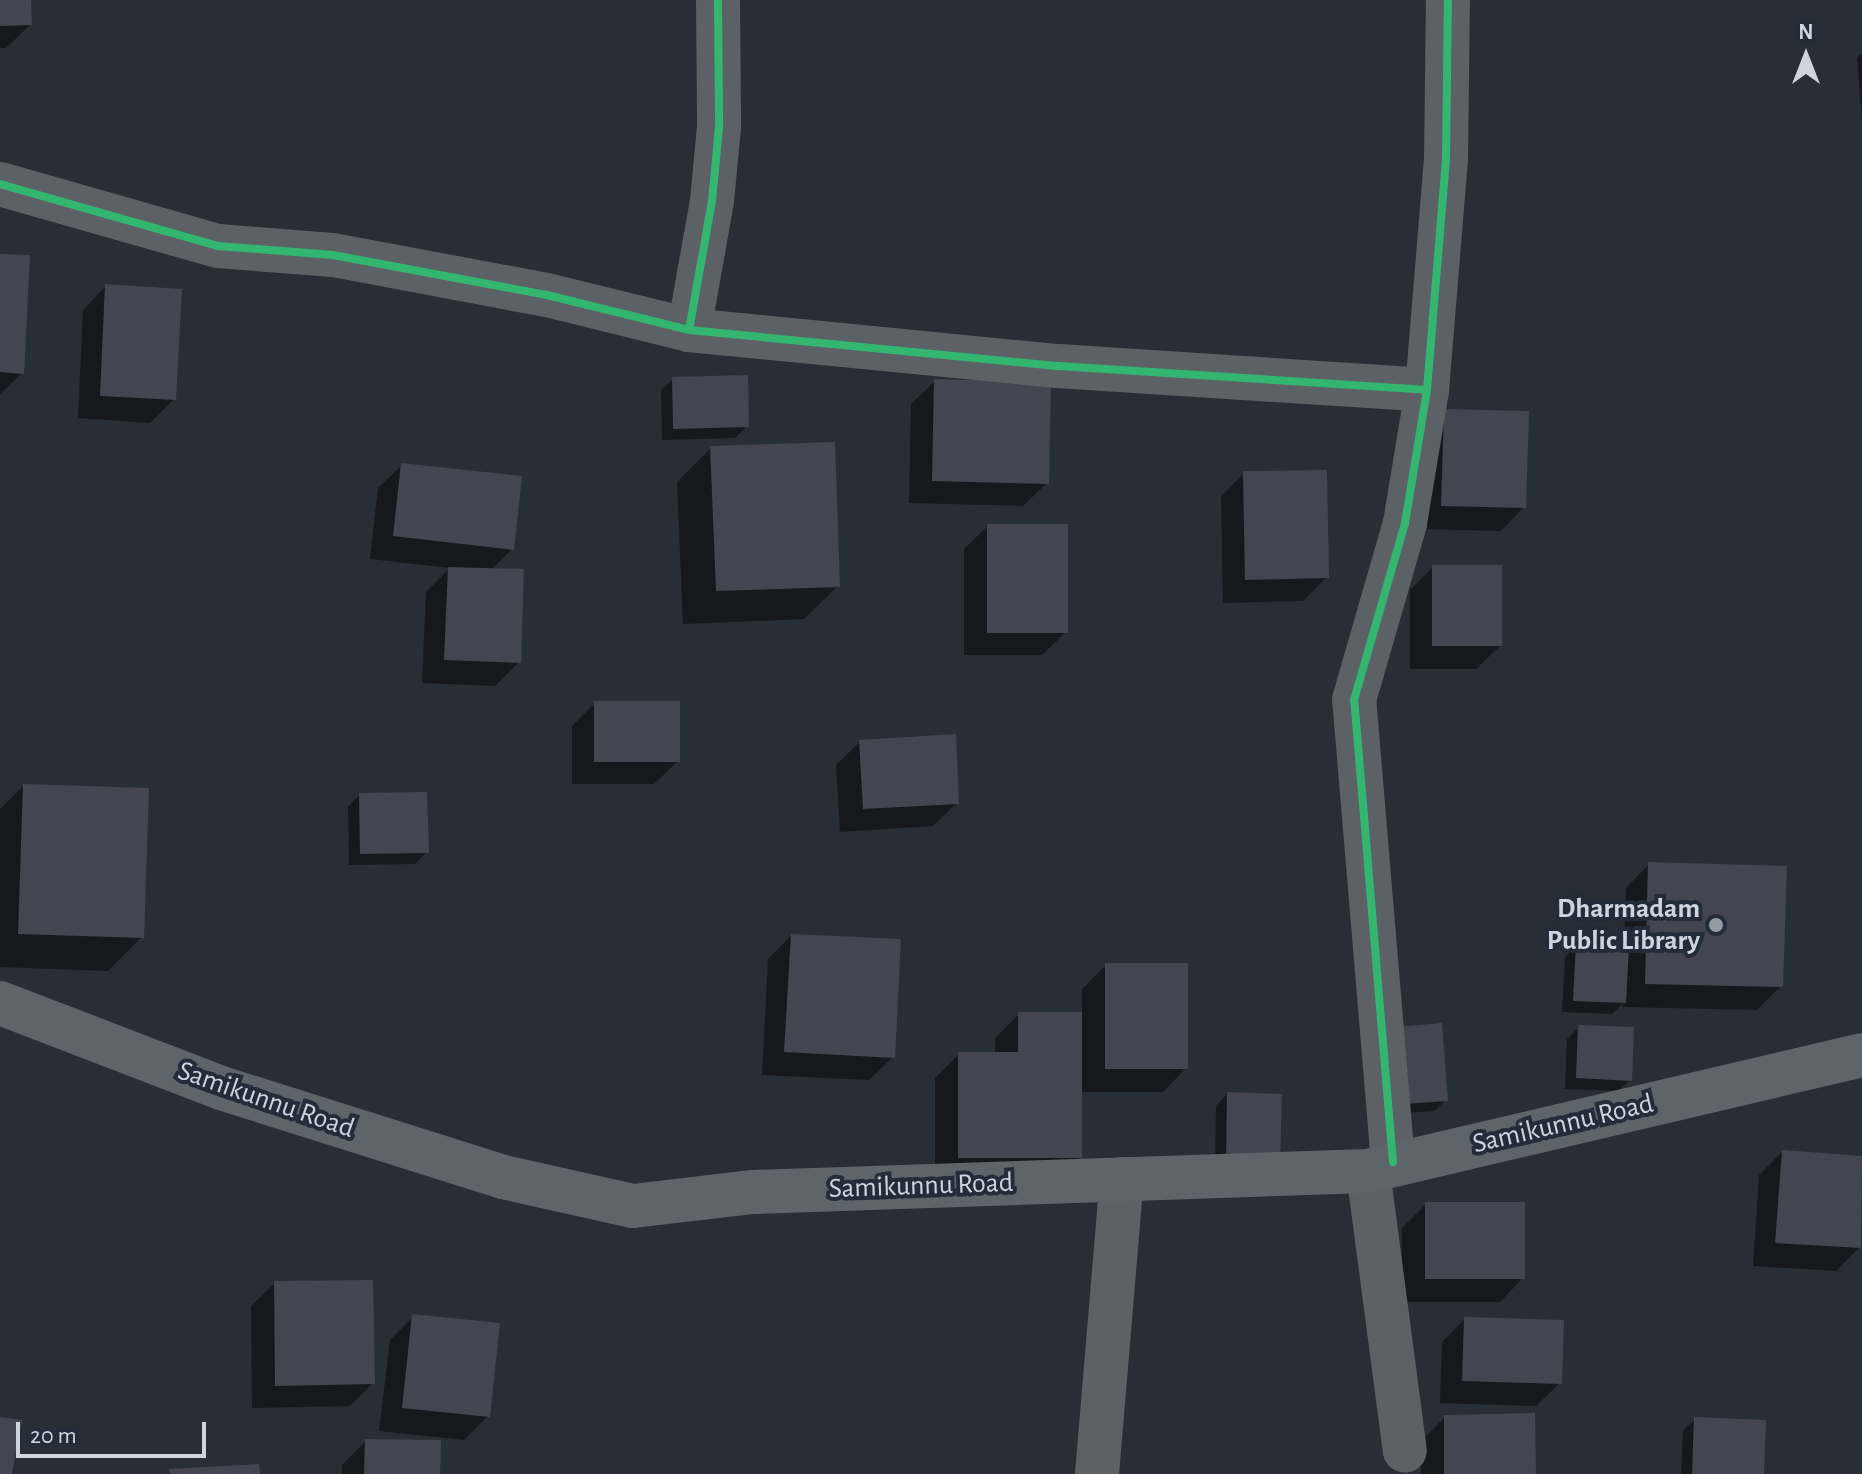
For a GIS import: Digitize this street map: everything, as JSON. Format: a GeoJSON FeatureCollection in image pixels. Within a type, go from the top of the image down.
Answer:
{"type":"FeatureCollection","features":[{"type":"Feature","properties":{"kind":"main road","name":"Samikunnu Road"},"geometry":{"type":"LineString","coordinates":[[0,1003],[221,1088],[503,1177],[633,1206],[753,1192],[1381,1167],[1862,1055]]}},
{"type":"Feature","properties":{"kind":"street"},"geometry":{"type":"LineString","coordinates":[[689,330],[712,201],[719,127],[718,0]]}},
{"type":"Feature","properties":{"kind":"street"},"geometry":{"type":"LineString","coordinates":[[1405,1451],[1381,1167],[1354,700],[1405,523],[1427,390],[1446,159],[1448,0]]}},
{"type":"Feature","properties":{"kind":"street"},"geometry":{"type":"LineString","coordinates":[[0,184],[218,246],[333,255],[547,295],[689,330],[1058,366],[1427,390]]}},
{"type":"Feature","properties":{"kind":"street"},"geometry":{"type":"LineString","coordinates":[[1097,1474],[1122,1179]]}},
{"type":"Feature","properties":{"kind":"building"},"geometry":{"type":"Polygon","coordinates":[[[0,0],[31,0],[32,25],[0,26],[0,0]]]}},
{"type":"Feature","properties":{"kind":"building"},"geometry":{"type":"Polygon","coordinates":[[[0,254],[30,255],[24,374],[0,372],[0,254]]]}},
{"type":"Feature","properties":{"kind":"building"},"geometry":{"type":"Polygon","coordinates":[[[105,284],[182,289],[176,400],[100,396],[105,284]]]}},
{"type":"Feature","properties":{"kind":"building"},"geometry":{"type":"Polygon","coordinates":[[[748,375],[749,427],[673,429],[672,377],[748,375]]]}},
{"type":"Feature","properties":{"kind":"building"},"geometry":{"type":"Polygon","coordinates":[[[934,379],[1051,382],[1049,484],[932,481],[934,379]]]}},
{"type":"Feature","properties":{"kind":"building"},"geometry":{"type":"Polygon","coordinates":[[[1444,409],[1529,411],[1526,508],[1441,506],[1444,409]]]}},
{"type":"Feature","properties":{"kind":"building"},"geometry":{"type":"Polygon","coordinates":[[[835,442],[840,587],[716,591],[710,446],[835,442]]]}},
{"type":"Feature","properties":{"kind":"building"},"geometry":{"type":"Polygon","coordinates":[[[401,463],[522,476],[514,550],[393,536],[401,463]]]}},
{"type":"Feature","properties":{"kind":"building"},"geometry":{"type":"Polygon","coordinates":[[[1327,470],[1329,578],[1245,580],[1243,471],[1327,470]]]}},
{"type":"Feature","properties":{"kind":"building"},"geometry":{"type":"Polygon","coordinates":[[[987,524],[1068,524],[1068,633],[987,633],[987,524]]]}},
{"type":"Feature","properties":{"kind":"building"},"geometry":{"type":"Polygon","coordinates":[[[1432,565],[1502,565],[1502,646],[1432,646],[1432,565]]]}},
{"type":"Feature","properties":{"kind":"building"},"geometry":{"type":"Polygon","coordinates":[[[448,567],[524,569],[521,663],[444,660],[448,567]]]}},
{"type":"Feature","properties":{"kind":"building"},"geometry":{"type":"Polygon","coordinates":[[[594,701],[680,701],[680,762],[594,762],[594,701]]]}},
{"type":"Feature","properties":{"kind":"building"},"geometry":{"type":"Polygon","coordinates":[[[956,734],[959,804],[863,809],[859,740],[956,734]]]}},
{"type":"Feature","properties":{"kind":"building"},"geometry":{"type":"Polygon","coordinates":[[[23,784],[149,788],[144,938],[18,934],[23,784]]]}},
{"type":"Feature","properties":{"kind":"building"},"geometry":{"type":"Polygon","coordinates":[[[427,792],[429,853],[360,854],[359,793],[427,792]]]}},
{"type":"Feature","properties":{"kind":"building","name":"Dharmadam Public Library"},"geometry":{"type":"Polygon","coordinates":[[[1648,862],[1787,866],[1783,987],[1645,984],[1648,862]]]}},
{"type":"Feature","properties":{"kind":"building"},"geometry":{"type":"Polygon","coordinates":[[[791,934],[901,939],[895,1058],[784,1052],[791,934]]]}},
{"type":"Feature","properties":{"kind":"building"},"geometry":{"type":"Polygon","coordinates":[[[1576,943],[1629,945],[1626,1003],[1573,1001],[1576,943]]]}},
{"type":"Feature","properties":{"kind":"building"},"geometry":{"type":"Polygon","coordinates":[[[1105,963],[1188,963],[1188,1069],[1105,1069],[1105,963]]]}},
{"type":"Feature","properties":{"kind":"building"},"geometry":{"type":"Polygon","coordinates":[[[1018,1012],[1082,1012],[1082,1158],[958,1158],[958,1052],[1018,1052],[1018,1012]]]}},
{"type":"Feature","properties":{"kind":"building"},"geometry":{"type":"Polygon","coordinates":[[[1442,1023],[1448,1101],[1403,1104],[1397,1027],[1442,1023]]]}},
{"type":"Feature","properties":{"kind":"building"},"geometry":{"type":"Polygon","coordinates":[[[1578,1025],[1634,1027],[1632,1081],[1576,1078],[1578,1025]]]}},
{"type":"Feature","properties":{"kind":"building"},"geometry":{"type":"Polygon","coordinates":[[[1227,1092],[1282,1094],[1280,1163],[1226,1161],[1227,1092]]]}},
{"type":"Feature","properties":{"kind":"building"},"geometry":{"type":"Polygon","coordinates":[[[1782,1150],[1862,1156],[1861,1248],[1775,1243],[1782,1150]]]}},
{"type":"Feature","properties":{"kind":"building"},"geometry":{"type":"Polygon","coordinates":[[[1425,1202],[1525,1202],[1525,1279],[1425,1279],[1425,1202]]]}},
{"type":"Feature","properties":{"kind":"building"},"geometry":{"type":"Polygon","coordinates":[[[373,1280],[375,1384],[275,1386],[274,1281],[373,1280]]]}},
{"type":"Feature","properties":{"kind":"building"},"geometry":{"type":"Polygon","coordinates":[[[412,1314],[500,1323],[490,1417],[402,1408],[412,1314]]]}},
{"type":"Feature","properties":{"kind":"building"},"geometry":{"type":"Polygon","coordinates":[[[1464,1317],[1564,1320],[1562,1384],[1462,1381],[1464,1317]]]}},
{"type":"Feature","properties":{"kind":"building"},"geometry":{"type":"Polygon","coordinates":[[[1535,1413],[1536,1474],[1444,1474],[1444,1415],[1535,1413]]]}},
{"type":"Feature","properties":{"kind":"building"},"geometry":{"type":"Polygon","coordinates":[[[0,1417],[22,1420],[12,1474],[0,1474],[0,1417]]]}},
{"type":"Feature","properties":{"kind":"building"},"geometry":{"type":"Polygon","coordinates":[[[1694,1417],[1766,1420],[1764,1474],[1692,1474],[1694,1417]]]}},
{"type":"Feature","properties":{"kind":"building"},"geometry":{"type":"Polygon","coordinates":[[[365,1439],[441,1440],[440,1474],[364,1474],[365,1439]]]}},
{"type":"Feature","properties":{"kind":"building"},"geometry":{"type":"Polygon","coordinates":[[[259,1464],[260,1474],[170,1474],[169,1469],[259,1464]]]}},
{"type":"Feature","properties":{"kind":"cycle path"},"geometry":{"type":"LineString","coordinates":[[718,0],[719,127],[712,201],[689,330],[1058,366],[1427,390]]}},
{"type":"Feature","properties":{"kind":"cycle path"},"geometry":{"type":"LineString","coordinates":[[1393,1162],[1354,700],[1405,523],[1427,390],[1446,159],[1448,0]]}},
{"type":"Feature","properties":{"kind":"cycle path"},"geometry":{"type":"LineString","coordinates":[[0,184],[218,246],[333,255],[547,295],[689,330]]}},
{"type":"Feature","properties":{"kind":"place","name":"Dharmadam Public Library"},"geometry":{"type":"Point","coordinates":[1716,925]}}]}
